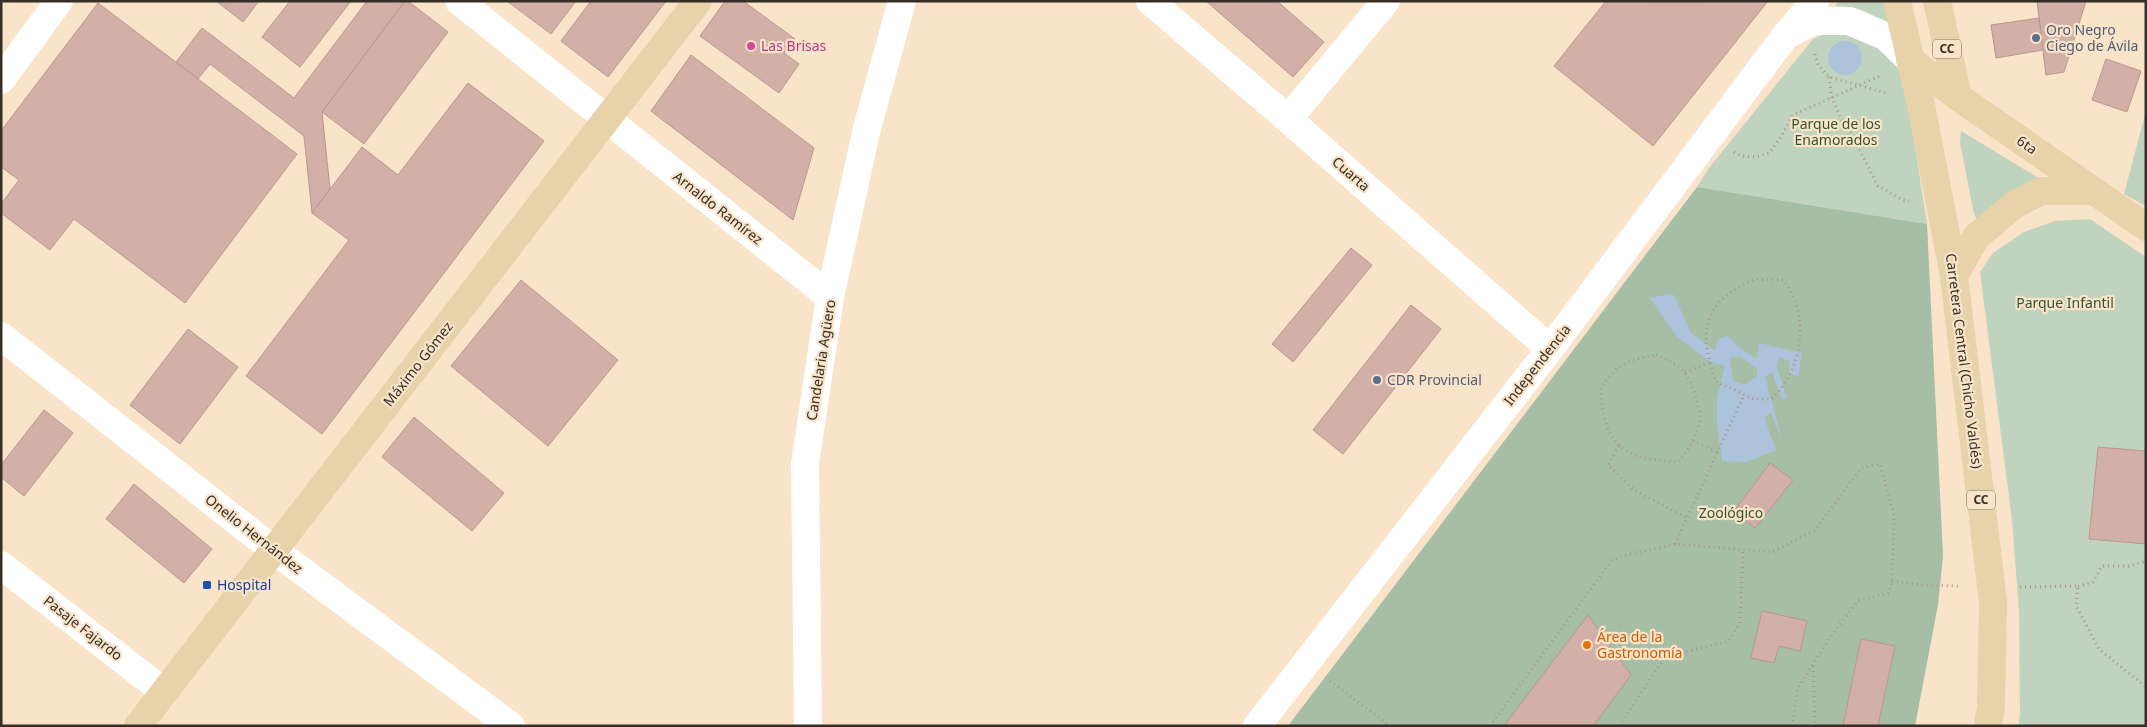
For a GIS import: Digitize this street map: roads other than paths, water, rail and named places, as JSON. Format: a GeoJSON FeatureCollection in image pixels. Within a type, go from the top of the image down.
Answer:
{"type":"FeatureCollection","features":[{"type":"Feature","properties":{"kind":"main road","name":"Máximo Gómez"},"geometry":{"type":"LineString","coordinates":[[138,726],[698,1]]}},
{"type":"Feature","properties":{"kind":"main road","name":"CC"},"geometry":{"type":"LineString","coordinates":[[1897,1],[1910,60]]}},
{"type":"Feature","properties":{"kind":"main road","name":"CC"},"geometry":{"type":"LineString","coordinates":[[1936,1],[1958,97]]}},
{"type":"Feature","properties":{"kind":"main road","name":"6ta"},"geometry":{"type":"LineString","coordinates":[[1910,60],[1958,97],[2091,191],[2146,227]]}},
{"type":"Feature","properties":{"kind":"main road","name":"Carretera Central (Chicho Valdés)"},"geometry":{"type":"LineString","coordinates":[[1910,60],[1942,206],[1954,276],[1994,602],[1991,707],[1988,726]]}},
{"type":"Feature","properties":{"kind":"main road"},"geometry":{"type":"LineString","coordinates":[[1954,276],[1976,237],[2014,205],[2041,191],[2091,191]]}},
{"type":"Feature","properties":{"kind":"street"},"geometry":{"type":"LineString","coordinates":[[1,80],[59,1]]}},
{"type":"Feature","properties":{"kind":"street","name":"Arnaldo Ramírez"},"geometry":{"type":"LineString","coordinates":[[459,1],[830,297]]}},
{"type":"Feature","properties":{"kind":"street","name":"Candelaria Agüero"},"geometry":{"type":"LineString","coordinates":[[808,726],[805,464],[830,297],[867,128],[902,1]]}},
{"type":"Feature","properties":{"kind":"street","name":"Cuarta"},"geometry":{"type":"LineString","coordinates":[[1150,1],[1288,119],[1550,349]]}},
{"type":"Feature","properties":{"kind":"street"},"geometry":{"type":"LineString","coordinates":[[1288,119],[1386,1]]}},
{"type":"Feature","properties":{"kind":"street","name":"Independencia"},"geometry":{"type":"LineString","coordinates":[[1257,726],[1550,349],[1786,35],[1814,1]]}},
{"type":"Feature","properties":{"kind":"street"},"geometry":{"type":"LineString","coordinates":[[1786,35],[1813,22],[1849,21],[1885,36],[1910,60]]}},
{"type":"Feature","properties":{"kind":"street","name":"Onelio Hernández"},"geometry":{"type":"LineString","coordinates":[[1,336],[274,551],[511,726]]}},
{"type":"Feature","properties":{"kind":"street","name":"Pasaje Fajardo"},"geometry":{"type":"LineString","coordinates":[[1,565],[164,692]]}},
{"type":"Feature","properties":{"kind":"water"},"geometry":{"type":"Polygon","coordinates":[[[1845,41],[1852,42],[1857,46],[1861,51],[1861,65],[1857,70],[1852,74],[1845,75],[1838,74],[1833,70],[1829,65],[1828,58],[1829,51],[1833,46],[1838,42],[1845,41]]]}},
{"type":"Feature","properties":{"kind":"water"},"geometry":{"type":"Polygon","coordinates":[[[1668,294],[1674,295],[1691,333],[1715,351],[1718,339],[1728,336],[1737,346],[1757,359],[1759,343],[1802,353],[1798,377],[1789,373],[1789,361],[1779,357],[1777,367],[1787,398],[1782,400],[1772,372],[1765,377],[1782,440],[1771,413],[1764,417],[1776,450],[1747,462],[1722,461],[1717,427],[1717,398],[1725,366],[1711,362],[1677,337],[1650,298],[1668,294]],[[1740,356],[1730,358],[1733,381],[1745,385],[1757,376],[1757,369],[1740,356]]]}},
{"type":"Feature","properties":{"kind":"place","name":"Oro Negro Ciego de Ávila"},"geometry":{"type":"Point","coordinates":[2036,38]}},
{"type":"Feature","properties":{"kind":"place","name":"Las Brisas"},"geometry":{"type":"Point","coordinates":[751,46]}},
{"type":"Feature","properties":{"kind":"place","name":"CDR Provincial"},"geometry":{"type":"Point","coordinates":[1377,380]}},
{"type":"Feature","properties":{"kind":"place","name":"Hospital"},"geometry":{"type":"Point","coordinates":[207,585]}},
{"type":"Feature","properties":{"kind":"place","name":"Área de la Gastronomía"},"geometry":{"type":"Point","coordinates":[1587,645]}},
{"type":"Feature","properties":{"kind":"park label","name":"Parque de los Enamorados"},"geometry":{"type":"Point","coordinates":[1836,132]}},
{"type":"Feature","properties":{"kind":"park label","name":"Parque Infantil"},"geometry":{"type":"Point","coordinates":[2065,303]}},
{"type":"Feature","properties":{"kind":"park label","name":"Zoológico"},"geometry":{"type":"Point","coordinates":[1731,513]}}]}
